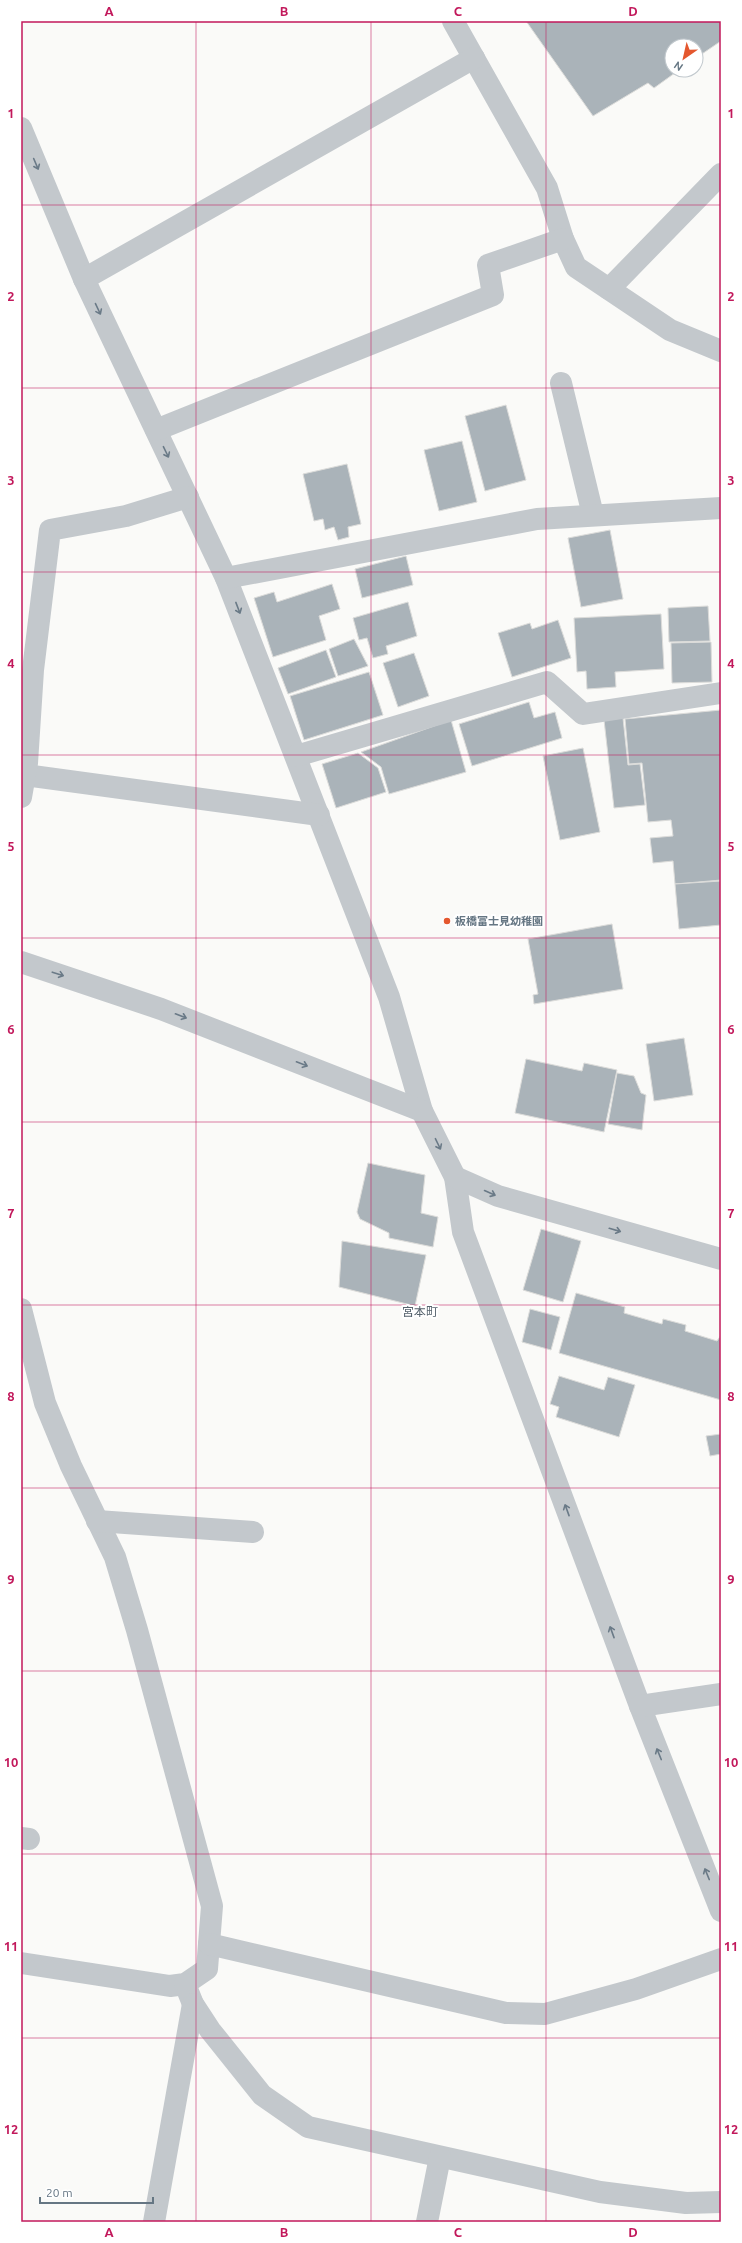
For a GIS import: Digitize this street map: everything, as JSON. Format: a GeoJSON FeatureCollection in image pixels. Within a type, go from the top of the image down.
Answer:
{"type":"FeatureCollection","features":[{"type":"Feature","properties":{"kind":"street"},"geometry":{"type":"LineString","coordinates":[[453,21],[546,188],[563,239],[576,267],[670,330],[721,351]]}},
{"type":"Feature","properties":{"kind":"street"},"geometry":{"type":"LineString","coordinates":[[84,279],[474,58]]}},
{"type":"Feature","properties":{"kind":"street"},"geometry":{"type":"LineString","coordinates":[[21,128],[84,279],[226,578],[296,756],[389,997],[422,1111],[455,1177],[463,1232],[640,1706],[721,1911]]}},
{"type":"Feature","properties":{"kind":"street"},"geometry":{"type":"LineString","coordinates":[[609,290],[721,174]]}},
{"type":"Feature","properties":{"kind":"street"},"geometry":{"type":"LineString","coordinates":[[156,430],[493,295],[488,265],[563,239]]}},
{"type":"Feature","properties":{"kind":"street"},"geometry":{"type":"LineString","coordinates":[[561,383],[593,515]]}},
{"type":"Feature","properties":{"kind":"street"},"geometry":{"type":"LineString","coordinates":[[21,797],[25,775],[27,663],[50,530],[126,516],[188,497]]}},
{"type":"Feature","properties":{"kind":"street"},"geometry":{"type":"LineString","coordinates":[[226,578],[537,519],[721,508]]}},
{"type":"Feature","properties":{"kind":"street"},"geometry":{"type":"LineString","coordinates":[[296,756],[548,682],[584,714],[721,693]]}},
{"type":"Feature","properties":{"kind":"street"},"geometry":{"type":"LineString","coordinates":[[25,775],[319,815]]}},
{"type":"Feature","properties":{"kind":"street"},"geometry":{"type":"LineString","coordinates":[[21,962],[161,1009],[422,1111]]}},
{"type":"Feature","properties":{"kind":"street"},"geometry":{"type":"LineString","coordinates":[[455,1177],[498,1196],[721,1260]]}},
{"type":"Feature","properties":{"kind":"street"},"geometry":{"type":"LineString","coordinates":[[21,1310],[45,1403],[97,1521],[115,1557],[137,1630],[212,1906],[207,1969],[185,1984],[170,1986],[21,1962]]}},
{"type":"Feature","properties":{"kind":"street"},"geometry":{"type":"LineString","coordinates":[[97,1521],[253,1532]]}},
{"type":"Feature","properties":{"kind":"street"},"geometry":{"type":"LineString","coordinates":[[640,1706],[721,1694]]}},
{"type":"Feature","properties":{"kind":"street"},"geometry":{"type":"LineString","coordinates":[[209,1944],[506,2012],[545,2014],[636,1989],[721,1959]]}},
{"type":"Feature","properties":{"kind":"street"},"geometry":{"type":"LineString","coordinates":[[185,1984],[193,2004],[210,2030],[262,2095],[308,2127],[600,2192],[686,2203],[721,2202]]}},
{"type":"Feature","properties":{"kind":"street"},"geometry":{"type":"LineString","coordinates":[[154,2222],[193,2004]]}},
{"type":"Feature","properties":{"kind":"street"},"geometry":{"type":"LineString","coordinates":[[427,2222],[440,2157]]}},
{"type":"Feature","properties":{"kind":"building"},"geometry":{"type":"Polygon","coordinates":[[[526,21],[721,21],[721,41],[704,53],[704,38],[664,38],[664,78],[668,78],[654,88],[648,83],[593,116],[526,21]]]}},
{"type":"Feature","properties":{"kind":"building"},"geometry":{"type":"Polygon","coordinates":[[[506,405],[526,480],[485,491],[465,416],[506,405]]]}},
{"type":"Feature","properties":{"kind":"building"},"geometry":{"type":"Polygon","coordinates":[[[462,441],[477,502],[439,511],[424,450],[462,441]]]}},
{"type":"Feature","properties":{"kind":"building"},"geometry":{"type":"Polygon","coordinates":[[[347,464],[361,524],[348,527],[349,537],[338,540],[334,527],[325,530],[323,519],[314,521],[303,474],[347,464]]]}},
{"type":"Feature","properties":{"kind":"building"},"geometry":{"type":"Polygon","coordinates":[[[610,530],[623,599],[581,607],[568,538],[610,530]]]}},
{"type":"Feature","properties":{"kind":"building"},"geometry":{"type":"Polygon","coordinates":[[[406,556],[413,585],[362,598],[355,569],[406,556]]]}},
{"type":"Feature","properties":{"kind":"building"},"geometry":{"type":"Polygon","coordinates":[[[332,584],[340,609],[319,616],[326,640],[273,657],[254,598],[274,592],[277,602],[332,584]]]}},
{"type":"Feature","properties":{"kind":"building"},"geometry":{"type":"Polygon","coordinates":[[[408,602],[417,636],[386,646],[388,654],[373,658],[367,638],[359,640],[353,618],[408,602]]]}},
{"type":"Feature","properties":{"kind":"building"},"geometry":{"type":"Polygon","coordinates":[[[708,606],[710,641],[669,642],[668,608],[708,606]]]}},
{"type":"Feature","properties":{"kind":"building"},"geometry":{"type":"Polygon","coordinates":[[[661,614],[664,669],[615,672],[616,687],[587,689],[586,671],[577,672],[574,618],[661,614]]]}},
{"type":"Feature","properties":{"kind":"building"},"geometry":{"type":"Polygon","coordinates":[[[558,620],[571,658],[512,677],[498,633],[530,623],[532,629],[558,620]]]}},
{"type":"Feature","properties":{"kind":"building"},"geometry":{"type":"Polygon","coordinates":[[[354,639],[368,666],[338,676],[329,649],[354,639]]]}},
{"type":"Feature","properties":{"kind":"building"},"geometry":{"type":"Polygon","coordinates":[[[711,642],[712,682],[672,683],[671,643],[711,642]]]}},
{"type":"Feature","properties":{"kind":"building"},"geometry":{"type":"Polygon","coordinates":[[[326,650],[336,677],[288,694],[278,668],[326,650]]]}},
{"type":"Feature","properties":{"kind":"building"},"geometry":{"type":"Polygon","coordinates":[[[414,653],[429,696],[398,707],[383,663],[414,653]]]}},
{"type":"Feature","properties":{"kind":"building"},"geometry":{"type":"Polygon","coordinates":[[[369,672],[383,715],[304,740],[290,696],[369,672]]]}},
{"type":"Feature","properties":{"kind":"building"},"geometry":{"type":"Polygon","coordinates":[[[529,702],[534,718],[555,712],[562,738],[472,766],[459,724],[529,702]]]}},
{"type":"Feature","properties":{"kind":"building"},"geometry":{"type":"Polygon","coordinates":[[[721,710],[721,880],[675,884],[673,861],[653,863],[650,838],[673,836],[671,820],[648,822],[642,763],[629,764],[625,719],[721,710]]]}},
{"type":"Feature","properties":{"kind":"building"},"geometry":{"type":"Polygon","coordinates":[[[623,718],[628,765],[640,764],[645,805],[614,808],[604,720],[623,718]]]}},
{"type":"Feature","properties":{"kind":"building"},"geometry":{"type":"Polygon","coordinates":[[[451,720],[466,772],[389,794],[381,767],[361,752],[451,720]]]}},
{"type":"Feature","properties":{"kind":"building"},"geometry":{"type":"Polygon","coordinates":[[[583,748],[600,832],[560,840],[543,756],[583,748]]]}},
{"type":"Feature","properties":{"kind":"building"},"geometry":{"type":"Polygon","coordinates":[[[358,753],[378,768],[386,792],[336,808],[322,764],[358,753]]]}},
{"type":"Feature","properties":{"kind":"building"},"geometry":{"type":"Polygon","coordinates":[[[721,881],[721,925],[679,929],[675,884],[721,881]]]}},
{"type":"Feature","properties":{"kind":"building"},"geometry":{"type":"Polygon","coordinates":[[[612,924],[623,989],[534,1004],[533,995],[538,994],[528,939],[612,924]]]}},
{"type":"Feature","properties":{"kind":"building"},"geometry":{"type":"Polygon","coordinates":[[[684,1038],[693,1095],[654,1101],[646,1044],[684,1038]]]}},
{"type":"Feature","properties":{"kind":"building"},"geometry":{"type":"Polygon","coordinates":[[[526,1059],[582,1071],[584,1063],[617,1070],[604,1132],[515,1113],[526,1059]]]}},
{"type":"Feature","properties":{"kind":"building"},"geometry":{"type":"Polygon","coordinates":[[[617,1073],[634,1076],[641,1093],[646,1095],[642,1130],[608,1124],[617,1073]]]}},
{"type":"Feature","properties":{"kind":"building"},"geometry":{"type":"Polygon","coordinates":[[[368,1163],[425,1175],[421,1213],[438,1217],[433,1247],[389,1238],[389,1233],[360,1219],[357,1212],[368,1163]]]}},
{"type":"Feature","properties":{"kind":"building"},"geometry":{"type":"Polygon","coordinates":[[[541,1229],[581,1241],[563,1302],[523,1290],[541,1229]]]}},
{"type":"Feature","properties":{"kind":"building"},"geometry":{"type":"Polygon","coordinates":[[[342,1241],[426,1255],[415,1306],[339,1287],[342,1241]]]}},
{"type":"Feature","properties":{"kind":"building"},"geometry":{"type":"Polygon","coordinates":[[[576,1293],[625,1307],[624,1313],[662,1324],[663,1319],[686,1325],[685,1331],[717,1341],[721,1335],[721,1400],[559,1353],[576,1293]]]}},
{"type":"Feature","properties":{"kind":"building"},"geometry":{"type":"Polygon","coordinates":[[[530,1309],[560,1317],[551,1350],[522,1342],[530,1309]]]}},
{"type":"Feature","properties":{"kind":"building"},"geometry":{"type":"Polygon","coordinates":[[[559,1376],[604,1390],[608,1377],[635,1385],[619,1437],[556,1417],[559,1407],[550,1404],[559,1376]]]}},
{"type":"Feature","properties":{"kind":"building"},"geometry":{"type":"Polygon","coordinates":[[[721,1434],[721,1454],[710,1456],[706,1436],[721,1434]]]}},
{"type":"Feature","properties":{"kind":"place","name":"板橋富士見幼稚園"},"geometry":{"type":"Point","coordinates":[447,921]}},
{"type":"Feature","properties":{"kind":"district","name":"宮本町"},"geometry":{"type":"Point","coordinates":[420,1312]}}]}
